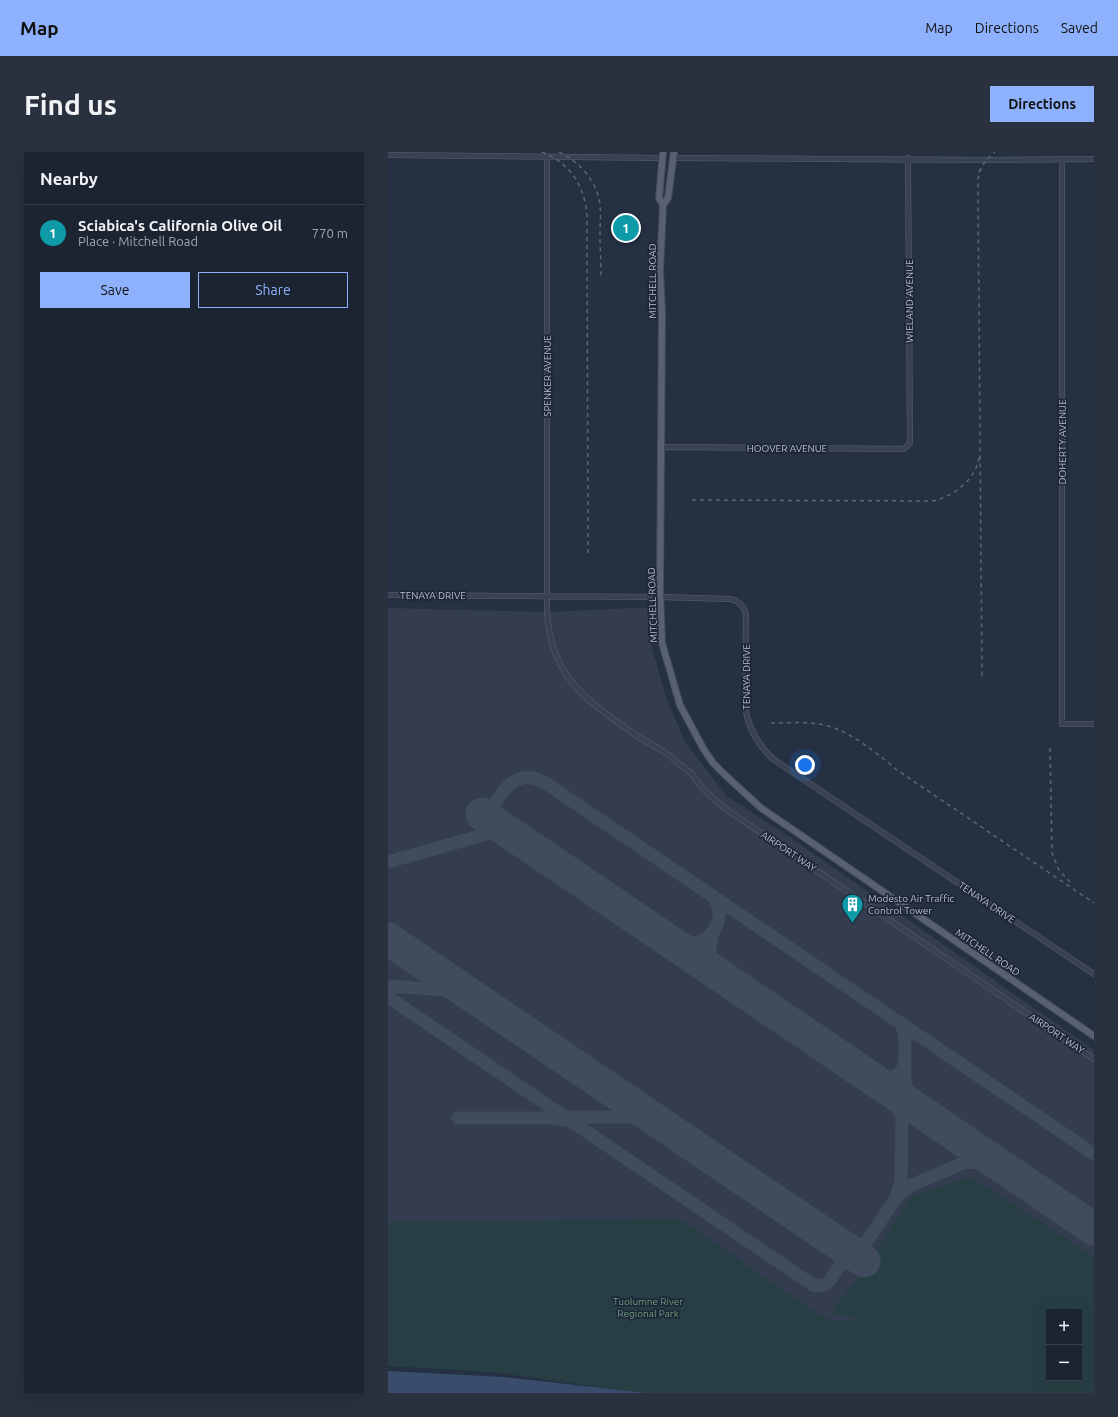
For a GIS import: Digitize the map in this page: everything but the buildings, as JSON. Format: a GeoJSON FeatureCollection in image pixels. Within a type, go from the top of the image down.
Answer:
{"type":"FeatureCollection","features":[{"type":"Feature","properties":{"kind":"main road","name":"MITCHELL ROAD"},"geometry":{"type":"LineString","coordinates":[[662,155],[659,198],[663,205],[660,272],[662,313],[660,597],[662,643],[680,705],[712,762],[746,796],[767,813],[1094,1036]]}},
{"type":"Feature","properties":{"kind":"main road","name":"MITCHELL ROAD"},"geometry":{"type":"LineString","coordinates":[[663,205],[668,198],[674,155]]}},
{"type":"Feature","properties":{"kind":"street"},"geometry":{"type":"LineString","coordinates":[[388,155],[662,155]]}},
{"type":"Feature","properties":{"kind":"street"},"geometry":{"type":"LineString","coordinates":[[674,155],[986,160],[1094,159]]}},
{"type":"Feature","properties":{"kind":"street","name":"SPENKER AVENUE"},"geometry":{"type":"LineString","coordinates":[[547,156],[547,596]]}},
{"type":"Feature","properties":{"kind":"street","name":"WIELAND AVENUE"},"geometry":{"type":"LineString","coordinates":[[908,158],[910,443]]}},
{"type":"Feature","properties":{"kind":"street","name":"DOHERTY AVENUE"},"geometry":{"type":"LineString","coordinates":[[1062,159],[1062,724],[1094,724]]}},
{"type":"Feature","properties":{"kind":"street","name":"HOOVER AVENUE"},"geometry":{"type":"LineString","coordinates":[[661,447],[904,449],[910,443]]}},
{"type":"Feature","properties":{"kind":"street","name":"TENAYA DRIVE"},"geometry":{"type":"LineString","coordinates":[[388,595],[660,597],[736,600],[745,610],[746,618],[747,716],[756,740],[765,751],[773,759],[1094,974]]}},
{"type":"Feature","properties":{"kind":"street","name":"AIRPORT WAY"},"geometry":{"type":"LineString","coordinates":[[547,596],[547,621],[556,657],[572,683],[590,701],[637,735],[671,757],[692,775],[698,784],[723,807],[1094,1059]]}},
{"type":"Feature","properties":{"kind":"shaded area"},"geometry":{"type":"Polygon","coordinates":[[[655,607],[651,644],[665,694],[685,742],[727,796],[794,840],[1094,1050],[1094,1305],[1068,1309],[1046,1309],[1046,1316],[947,1338],[870,1314],[850,1321],[830,1320],[820,1315],[388,1222],[388,608],[547,612],[655,607]]]}},
{"type":"Feature","properties":{"kind":"green space","name":"Tuolumne River Regional Park"},"geometry":{"type":"Polygon","coordinates":[[[971,1177],[1094,1257],[1094,1393],[641,1393],[493,1372],[388,1366],[388,1222],[680,1219],[820,1315],[829,1319],[842,1321],[856,1318],[830,1313],[866,1268],[911,1196],[971,1177]]]}},
{"type":"Feature","properties":{"kind":"water"},"geometry":{"type":"Polygon","coordinates":[[[388,1371],[503,1377],[647,1393],[388,1393],[388,1371]]]}},
{"type":"Feature","properties":{"kind":"taxiway"},"geometry":{"type":"LineString","coordinates":[[486,817],[503,792],[516,780],[533,778],[544,782],[1094,1154]]}},
{"type":"Feature","properties":{"kind":"taxiway"},"geometry":{"type":"LineString","coordinates":[[388,862],[504,829]]}},
{"type":"Feature","properties":{"kind":"taxiway"},"geometry":{"type":"LineString","coordinates":[[670,941],[682,944],[692,944],[702,941],[713,931],[717,924],[719,910],[717,903],[712,896]]}},
{"type":"Feature","properties":{"kind":"taxiway"},"geometry":{"type":"LineString","coordinates":[[714,930],[710,954],[711,960],[721,976]]}},
{"type":"Feature","properties":{"kind":"taxiway"},"geometry":{"type":"LineString","coordinates":[[388,986],[460,991],[470,995]]}},
{"type":"Feature","properties":{"kind":"taxiway"},"geometry":{"type":"LineString","coordinates":[[388,997],[813,1285],[819,1286],[826,1284],[850,1251]]}},
{"type":"Feature","properties":{"kind":"taxiway"},"geometry":{"type":"LineString","coordinates":[[900,1023],[905,1038],[905,1082],[910,1098],[922,1112]]}},
{"type":"Feature","properties":{"kind":"taxiway"},"geometry":{"type":"LineString","coordinates":[[871,1077],[886,1080],[896,1076],[903,1068],[905,1063]]}},
{"type":"Feature","properties":{"kind":"taxiway"},"geometry":{"type":"LineString","coordinates":[[857,1256],[895,1199],[901,1182],[902,1118],[895,1100],[883,1086]]}},
{"type":"Feature","properties":{"kind":"taxiway"},"geometry":{"type":"LineString","coordinates":[[614,1117],[618,1116],[624,1108],[622,1098],[619,1095]]}},
{"type":"Feature","properties":{"kind":"taxiway"},"geometry":{"type":"LineString","coordinates":[[565,1117],[641,1117],[649,1118],[658,1122]]}},
{"type":"Feature","properties":{"kind":"taxiway"},"geometry":{"type":"LineString","coordinates":[[458,1118],[553,1118],[568,1120]]}},
{"type":"Feature","properties":{"kind":"taxiway"},"geometry":{"type":"LineString","coordinates":[[896,1197],[912,1185],[963,1163],[984,1162],[1005,1168]]}},
{"type":"Feature","properties":{"kind":"runway"},"geometry":{"type":"LineString","coordinates":[[482,814],[1094,1229]]}},
{"type":"Feature","properties":{"kind":"runway"},"geometry":{"type":"LineString","coordinates":[[388,939],[864,1261]]}},
{"type":"Feature","properties":{"kind":"railway"},"geometry":{"type":"LineString","coordinates":[[542,152],[561,163],[574,177],[583,194],[587,215],[588,555]]}},
{"type":"Feature","properties":{"kind":"railway"},"geometry":{"type":"LineString","coordinates":[[559,152],[567,156],[581,167],[592,181],[599,197],[601,277]]}},
{"type":"Feature","properties":{"kind":"railway"},"geometry":{"type":"LineString","coordinates":[[979,172],[986,160],[995,152]]}},
{"type":"Feature","properties":{"kind":"railway"},"geometry":{"type":"LineString","coordinates":[[981,168],[978,179],[978,192],[982,676]]}},
{"type":"Feature","properties":{"kind":"railway"},"geometry":{"type":"LineString","coordinates":[[692,500],[933,501],[941,499],[962,486],[973,473],[979,458]]}},
{"type":"Feature","properties":{"kind":"railway"},"geometry":{"type":"LineString","coordinates":[[771,723],[804,723],[824,725],[853,737],[897,770],[1094,903]]}},
{"type":"Feature","properties":{"kind":"railway"},"geometry":{"type":"LineString","coordinates":[[1050,748],[1052,853],[1059,870],[1070,882]]}},
{"type":"Feature","properties":{"kind":"place","name":"Sciabica's California Olive Oil"},"geometry":{"type":"Point","coordinates":[626,228]}},
{"type":"Feature","properties":{"kind":"place","name":"Modesto Air Traffic Control Tower"},"geometry":{"type":"Point","coordinates":[852,924]}}]}
